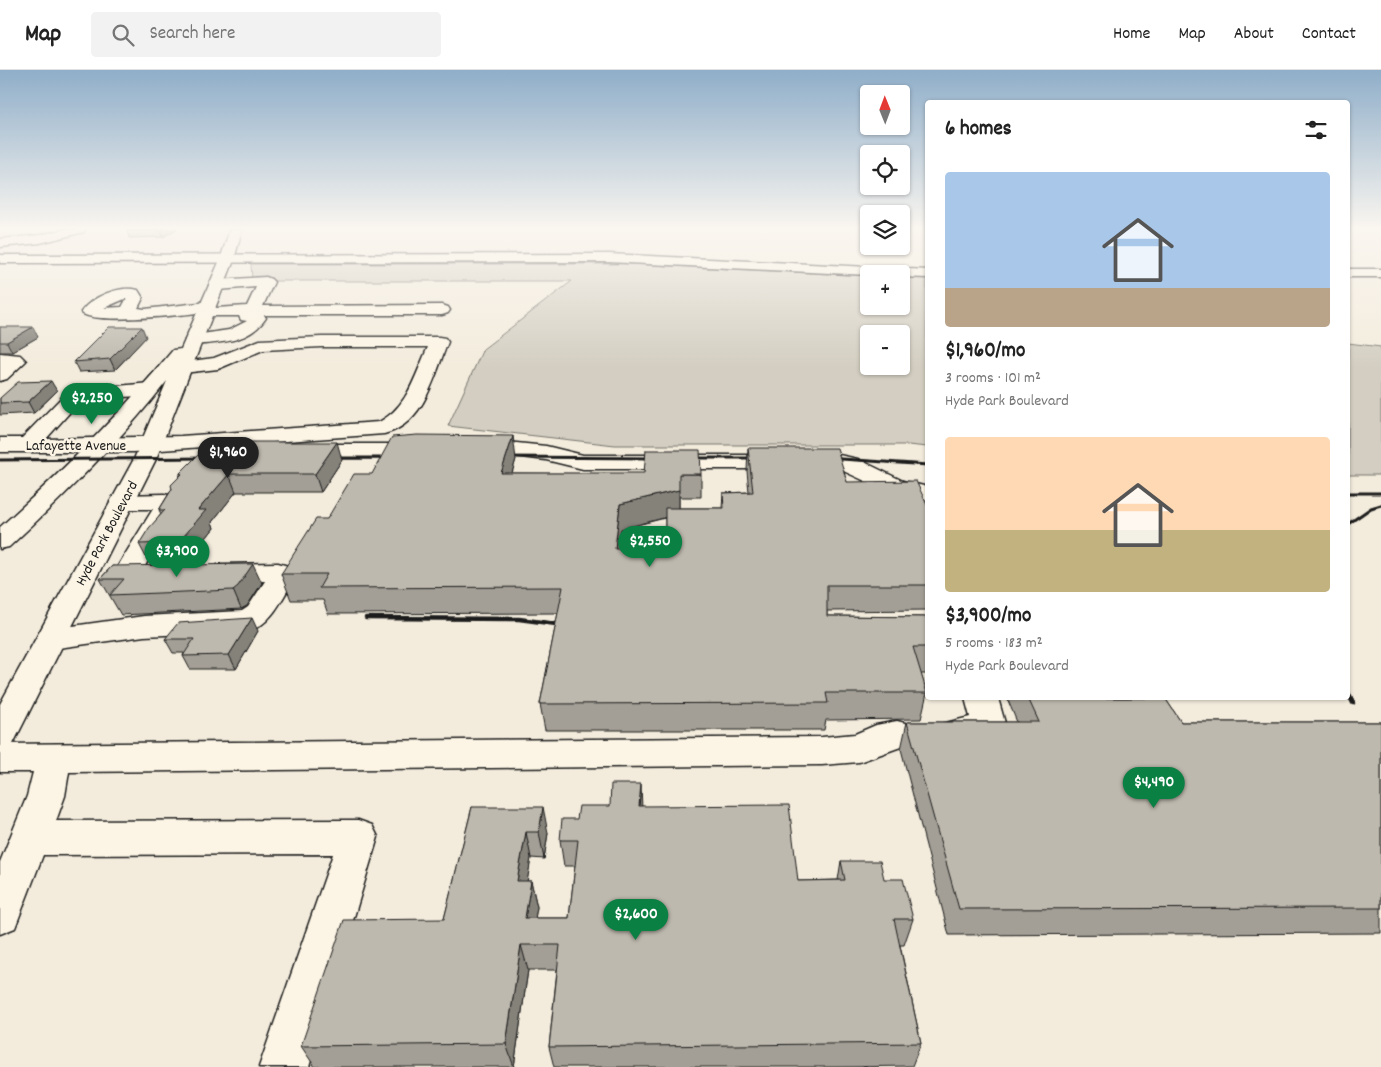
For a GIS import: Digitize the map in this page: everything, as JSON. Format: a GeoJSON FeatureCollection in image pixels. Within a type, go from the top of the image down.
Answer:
{"type":"FeatureCollection","features":[{"type":"Feature","properties":{"kind":"street","name":"Hyde Park Boulevard"},"geometry":{"type":"LineString","coordinates":[[0,736],[149,450],[221,276]]}},
{"type":"Feature","properties":{"kind":"street"},"geometry":{"type":"LineString","coordinates":[[217,284],[266,282],[253,311]]}},
{"type":"Feature","properties":{"kind":"street"},"geometry":{"type":"LineString","coordinates":[[128,312],[203,320],[253,311],[442,310]]}},
{"type":"Feature","properties":{"kind":"street","name":"Hyde Park Boulevard"},"geometry":{"type":"LineString","coordinates":[[0,541],[99,444],[150,389],[203,320]]}},
{"type":"Feature","properties":{"kind":"street"},"geometry":{"type":"LineString","coordinates":[[149,450],[384,428],[397,421],[412,406],[439,342],[260,345],[218,363],[183,368]]}},
{"type":"Feature","properties":{"kind":"street"},"geometry":{"type":"LineString","coordinates":[[0,359],[14,359],[17,361],[0,376]]}},
{"type":"Feature","properties":{"kind":"street"},"geometry":{"type":"LineString","coordinates":[[28,445],[72,398],[81,394],[150,389]]}},
{"type":"Feature","properties":{"kind":"street"},"geometry":{"type":"LineString","coordinates":[[384,428],[392,437],[402,442],[448,447]]}},
{"type":"Feature","properties":{"kind":"street","name":"Lafayette Avenue"},"geometry":{"type":"LineString","coordinates":[[0,445],[99,444],[149,450]]}},
{"type":"Feature","properties":{"kind":"street"},"geometry":{"type":"LineString","coordinates":[[149,450],[448,447],[492,448],[546,453],[583,462],[839,462],[850,464],[895,486],[925,493]]}},
{"type":"Feature","properties":{"kind":"street"},"geometry":{"type":"LineString","coordinates":[[84,575],[140,574],[167,506],[164,501],[156,500],[122,502]]}},
{"type":"Feature","properties":{"kind":"street"},"geometry":{"type":"LineString","coordinates":[[51,639],[144,626],[249,621],[258,614],[282,576],[278,572],[199,573]]}},
{"type":"Feature","properties":{"kind":"street"},"geometry":{"type":"LineString","coordinates":[[0,758],[822,751],[859,748],[888,735],[969,733],[988,723],[982,700]]}},
{"type":"Feature","properties":{"kind":"street"},"geometry":{"type":"LineString","coordinates":[[0,914],[46,796],[54,758]]}},
{"type":"Feature","properties":{"kind":"street"},"geometry":{"type":"LineString","coordinates":[[29,838],[358,837],[284,1067]]}},
{"type":"Feature","properties":{"kind":"shaded area"},"geometry":{"type":"Polygon","coordinates":[[[252,276],[860,276],[860,315],[910,315],[910,278],[925,278],[925,447],[908,445],[615,445],[448,426],[483,349],[572,281],[252,281],[252,276]]]}},
{"type":"Feature","properties":{"kind":"shaded area"},"geometry":{"type":"Polygon","coordinates":[[[1350,343],[1381,347],[1381,475],[1350,475],[1350,343]]]}},
{"type":"Feature","properties":{"kind":"building"},"geometry":{"type":"Polygon","coordinates":[[[0,327],[33,327],[7,342],[0,342],[0,327]]]}},
{"type":"Feature","properties":{"kind":"building"},"geometry":{"type":"Polygon","coordinates":[[[109,327],[142,327],[110,359],[74,362],[109,327]]]}},
{"type":"Feature","properties":{"kind":"building"},"geometry":{"type":"Polygon","coordinates":[[[51,381],[28,402],[0,403],[0,398],[18,382],[51,381]]]}},
{"type":"Feature","properties":{"kind":"building"},"geometry":{"type":"Polygon","coordinates":[[[417,435],[513,436],[501,473],[644,473],[646,450],[700,450],[701,474],[679,474],[679,490],[620,504],[615,549],[665,549],[665,508],[724,508],[723,493],[753,492],[748,448],[837,448],[847,482],[916,481],[925,500],[925,585],[827,585],[827,616],[925,617],[925,647],[913,647],[925,686],[925,693],[826,693],[828,703],[540,704],[563,587],[319,588],[327,574],[281,574],[316,519],[327,519],[354,474],[372,474],[392,437],[417,435]]]}},
{"type":"Feature","properties":{"kind":"building"},"geometry":{"type":"Polygon","coordinates":[[[219,442],[337,442],[315,474],[229,474],[198,510],[206,510],[178,543],[139,544],[149,528],[165,510],[159,510],[172,489],[171,485],[182,474],[180,473],[201,452],[210,451],[219,442]]]}},
{"type":"Feature","properties":{"kind":"building"},"geometry":{"type":"Polygon","coordinates":[[[253,564],[238,586],[233,590],[110,595],[124,579],[100,579],[112,566],[253,564]]]}},
{"type":"Feature","properties":{"kind":"building"},"geometry":{"type":"Polygon","coordinates":[[[252,618],[229,655],[183,656],[194,639],[165,639],[178,623],[252,618]]]}},
{"type":"Feature","properties":{"kind":"building"},"geometry":{"type":"Polygon","coordinates":[[[1029,700],[1166,700],[1181,722],[1381,722],[1381,908],[959,909],[907,722],[1039,722],[1029,700]]]}},
{"type":"Feature","properties":{"kind":"building"},"geometry":{"type":"Polygon","coordinates":[[[611,784],[641,784],[639,806],[789,805],[798,881],[845,880],[841,861],[880,861],[884,879],[903,879],[913,919],[894,919],[921,1043],[549,1047],[560,945],[521,945],[506,1044],[301,1046],[344,920],[444,919],[472,807],[543,807],[539,832],[526,832],[517,881],[531,881],[525,918],[569,918],[578,840],[560,840],[562,819],[577,819],[579,806],[610,806],[611,784]]]}},
{"type":"Feature","properties":{"kind":"railway"},"geometry":{"type":"LineString","coordinates":[[502,457],[660,458]]}},
{"type":"Feature","properties":{"kind":"railway"},"geometry":{"type":"LineString","coordinates":[[0,460],[207,458]]}},
{"type":"Feature","properties":{"kind":"railway"},"geometry":{"type":"LineString","coordinates":[[327,458],[395,458]]}},
{"type":"Feature","properties":{"kind":"railway"},"geometry":{"type":"LineString","coordinates":[[687,458],[762,458]]}},
{"type":"Feature","properties":{"kind":"railway"},"geometry":{"type":"LineString","coordinates":[[827,458],[925,465]]}},
{"type":"Feature","properties":{"kind":"railway"},"geometry":{"type":"LineString","coordinates":[[1350,493],[1381,493]]}},
{"type":"Feature","properties":{"kind":"railway"},"geometry":{"type":"LineString","coordinates":[[1350,523],[1371,508],[1381,505]]}},
{"type":"Feature","properties":{"kind":"railway"},"geometry":{"type":"LineString","coordinates":[[366,618],[519,619],[571,626]]}},
{"type":"Feature","properties":{"kind":"railway"},"geometry":{"type":"LineString","coordinates":[[1350,697],[1353,703]]}}]}
